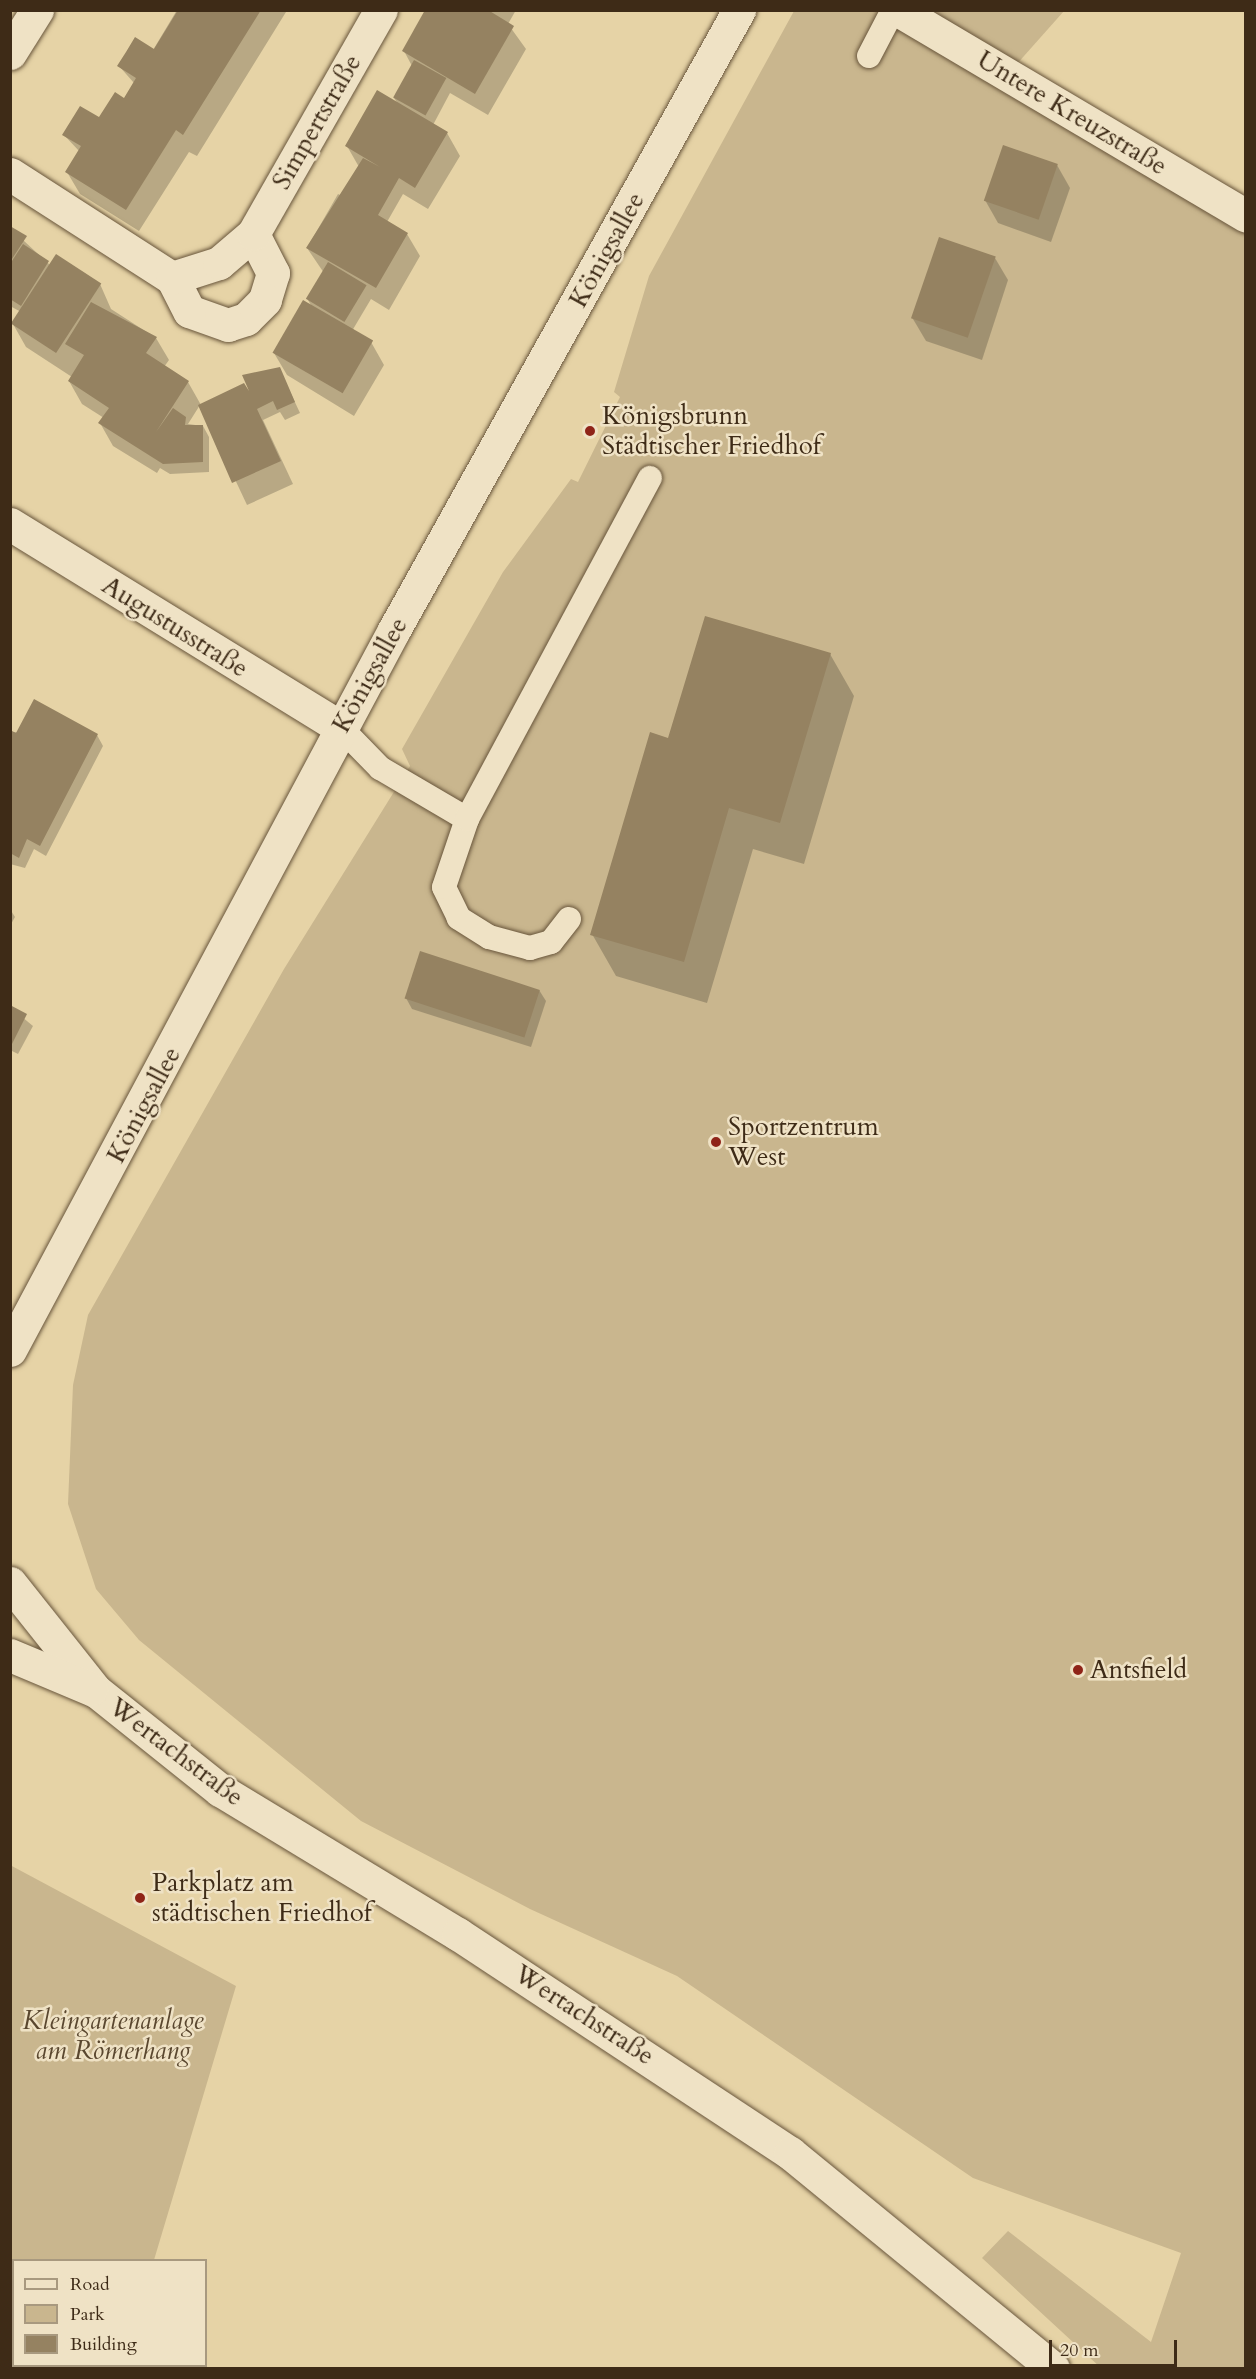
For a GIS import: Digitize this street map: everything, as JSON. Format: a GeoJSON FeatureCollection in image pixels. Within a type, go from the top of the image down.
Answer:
{"type":"FeatureCollection","features":[{"type":"Feature","properties":{"kind":"street"},"geometry":{"type":"LineString","coordinates":[[10,53],[37,10]]}},
{"type":"Feature","properties":{"kind":"street","name":"Simpertstraße"},"geometry":{"type":"LineString","coordinates":[[172,278],[219,263],[253,234],[381,10]]}},
{"type":"Feature","properties":{"kind":"street","name":"Königsallee"},"geometry":{"type":"LineString","coordinates":[[12,1352],[341,728],[739,10]]}},
{"type":"Feature","properties":{"kind":"street","name":"Untere Kreuzstraße"},"geometry":{"type":"LineString","coordinates":[[898,10],[1245,216]]}},
{"type":"Feature","properties":{"kind":"street"},"geometry":{"type":"LineString","coordinates":[[10,174],[172,278],[189,311],[209,322],[246,319],[265,300],[273,273],[253,234]]}},
{"type":"Feature","properties":{"kind":"street","name":"Augustusstraße"},"geometry":{"type":"LineString","coordinates":[[10,524],[341,728]]}},
{"type":"Feature","properties":{"kind":"street","name":"Wertachstraße"},"geometry":{"type":"LineString","coordinates":[[10,1583],[96,1691],[220,1790],[507,1965],[790,2153],[1053,2368]]}},
{"type":"Feature","properties":{"kind":"street","name":"Wertachstraße"},"geometry":{"type":"LineString","coordinates":[[10,1655],[96,1691]]}},
{"type":"Feature","properties":{"kind":"lane"},"geometry":{"type":"LineString","coordinates":[[869,56],[893,10]]}},
{"type":"Feature","properties":{"kind":"lane"},"geometry":{"type":"LineString","coordinates":[[569,919],[551,942],[530,948],[489,937],[459,918],[444,887],[467,819],[650,478]]}},
{"type":"Feature","properties":{"kind":"lane"},"geometry":{"type":"LineString","coordinates":[[341,728],[380,768],[467,819]]}},
{"type":"Feature","properties":{"kind":"green space","name":"Sportzentrum West"},"geometry":{"type":"Polygon","coordinates":[[[794,11],[1064,11],[1008,74],[1245,217],[1245,2368],[1101,2368],[982,2258],[1008,2231],[1151,2342],[1181,2253],[973,2178],[677,1976],[530,1909],[361,1821],[139,1640],[96,1589],[68,1504],[73,1385],[88,1315],[284,969],[410,766],[402,749],[503,572],[571,479],[578,482],[620,397],[614,392],[649,276],[794,11]]]}},
{"type":"Feature","properties":{"kind":"green space","name":"Kleingartenanlage am Römerhang"},"geometry":{"type":"Polygon","coordinates":[[[10,1865],[236,1986],[154,2259],[12,2259],[12,2367],[122,2368],[11,2368],[10,1865]]]}},
{"type":"Feature","properties":{"kind":"building"},"geometry":{"type":"Polygon","coordinates":[[[178,10],[261,10],[183,135],[176,130],[126,210],[65,172],[81,146],[62,135],[80,106],[99,117],[115,92],[124,98],[136,78],[117,66],[135,37],[154,49],[178,10]]]}},
{"type":"Feature","properties":{"kind":"building"},"geometry":{"type":"Polygon","coordinates":[[[425,10],[488,10],[514,26],[475,94],[402,51],[425,10]]]}},
{"type":"Feature","properties":{"kind":"building"},"geometry":{"type":"Polygon","coordinates":[[[414,60],[446,78],[426,116],[393,98],[414,60]]]}},
{"type":"Feature","properties":{"kind":"building"},"geometry":{"type":"Polygon","coordinates":[[[377,90],[448,132],[415,188],[399,178],[378,215],[408,233],[376,288],[306,248],[363,158],[380,167],[345,146],[377,90]]]}},
{"type":"Feature","properties":{"kind":"building"},"geometry":{"type":"Polygon","coordinates":[[[1003,145],[1058,164],[1039,220],[984,201],[1003,145]]]}},
{"type":"Feature","properties":{"kind":"building"},"geometry":{"type":"Polygon","coordinates":[[[10,226],[27,236],[10,262],[10,226]]]}},
{"type":"Feature","properties":{"kind":"building"},"geometry":{"type":"Polygon","coordinates":[[[939,237],[996,257],[968,338],[911,318],[939,237]]]}},
{"type":"Feature","properties":{"kind":"building"},"geometry":{"type":"Polygon","coordinates":[[[23,244],[49,261],[21,306],[10,299],[10,264],[23,244]]]}},
{"type":"Feature","properties":{"kind":"building"},"geometry":{"type":"Polygon","coordinates":[[[56,254],[101,283],[56,353],[11,324],[56,254]]]}},
{"type":"Feature","properties":{"kind":"building"},"geometry":{"type":"Polygon","coordinates":[[[328,262],[367,285],[344,322],[306,299],[328,262]]]}},
{"type":"Feature","properties":{"kind":"building"},"geometry":{"type":"Polygon","coordinates":[[[303,300],[373,340],[343,393],[272,353],[303,300]]]}},
{"type":"Feature","properties":{"kind":"building"},"geometry":{"type":"Polygon","coordinates":[[[91,302],[157,337],[146,353],[189,381],[156,432],[173,408],[186,417],[185,425],[203,425],[203,462],[163,464],[98,423],[109,408],[68,381],[84,355],[65,344],[91,302]]]}},
{"type":"Feature","properties":{"kind":"building"},"geometry":{"type":"Polygon","coordinates":[[[280,367],[295,402],[277,410],[273,401],[257,409],[281,461],[232,483],[198,405],[244,383],[249,391],[242,375],[280,367]]]}},
{"type":"Feature","properties":{"kind":"building"},"geometry":{"type":"Polygon","coordinates":[[[705,616],[831,653],[780,823],[729,808],[684,962],[590,935],[650,732],[668,738],[705,616]]]}},
{"type":"Feature","properties":{"kind":"building"},"geometry":{"type":"Polygon","coordinates":[[[34,699],[98,734],[40,846],[27,839],[19,858],[10,853],[10,730],[16,733],[34,699]]]}},
{"type":"Feature","properties":{"kind":"building"},"geometry":{"type":"Polygon","coordinates":[[[420,951],[540,990],[524,1037],[405,999],[420,951]]]}},
{"type":"Feature","properties":{"kind":"building"},"geometry":{"type":"Polygon","coordinates":[[[10,1005],[27,1014],[12,1044],[10,1043],[10,1005]]]}},
{"type":"Feature","properties":{"kind":"place","name":"Königsbrunn Städtischer Friedhof"},"geometry":{"type":"Point","coordinates":[590,431]}},
{"type":"Feature","properties":{"kind":"place","name":"Sportzentrum West"},"geometry":{"type":"Point","coordinates":[716,1142]}},
{"type":"Feature","properties":{"kind":"place","name":"Antsfield"},"geometry":{"type":"Point","coordinates":[1078,1670]}},
{"type":"Feature","properties":{"kind":"place","name":"Parkplatz am städtischen Friedhof"},"geometry":{"type":"Point","coordinates":[140,1898]}}]}
